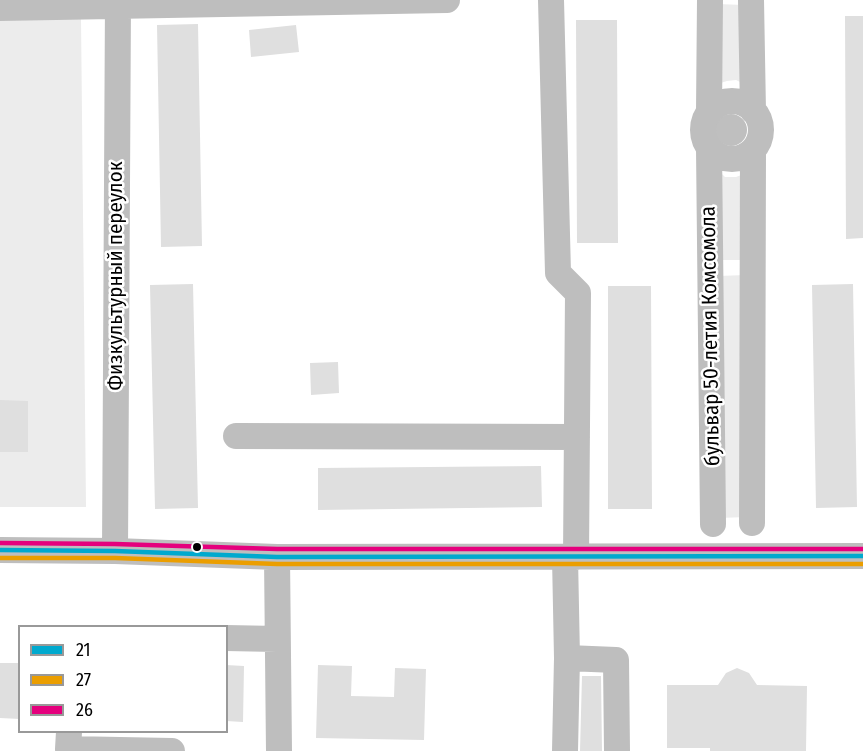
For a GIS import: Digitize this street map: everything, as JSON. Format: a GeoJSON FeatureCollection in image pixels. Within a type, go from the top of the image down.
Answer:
{"type":"FeatureCollection","features":[{"type":"Feature","properties":{"kind":"street"},"geometry":{"type":"LineString","coordinates":[[0,8],[118,3],[447,0]]}},
{"type":"Feature","properties":{"kind":"street"},"geometry":{"type":"LineString","coordinates":[[551,0],[558,273],[578,293],[577,437],[570,557],[565,751]]}},
{"type":"Feature","properties":{"kind":"street","name":"бульвар 50-летия Комсомола"},"geometry":{"type":"LineString","coordinates":[[710,0],[709,112],[703,130],[704,139],[709,148],[713,524]]}},
{"type":"Feature","properties":{"kind":"street","name":"бульвар 50-летия Комсомола"},"geometry":{"type":"LineString","coordinates":[[751,0],[753,111],[760,126],[760,136],[753,150],[752,523]]}},
{"type":"Feature","properties":{"kind":"street","name":"Физкультурный переулок"},"geometry":{"type":"LineString","coordinates":[[115,551],[118,3]]}},
{"type":"Feature","properties":{"kind":"street"},"geometry":{"type":"LineString","coordinates":[[709,112],[717,105],[736,102],[753,111]]}},
{"type":"Feature","properties":{"kind":"street"},"geometry":{"type":"LineString","coordinates":[[709,148],[715,154],[730,159],[739,158],[753,150]]}},
{"type":"Feature","properties":{"kind":"street"},"geometry":{"type":"LineString","coordinates":[[236,436],[577,437]]}},
{"type":"Feature","properties":{"kind":"street"},"geometry":{"type":"LineString","coordinates":[[0,550],[115,551],[277,557],[863,556]]}},
{"type":"Feature","properties":{"kind":"street"},"geometry":{"type":"LineString","coordinates":[[277,557],[279,751]]}},
{"type":"Feature","properties":{"kind":"street"},"geometry":{"type":"LineString","coordinates":[[228,638],[277,639]]}},
{"type":"Feature","properties":{"kind":"street"},"geometry":{"type":"LineString","coordinates":[[567,658],[616,660],[616,751]]}},
{"type":"Feature","properties":{"kind":"street"},"geometry":{"type":"LineString","coordinates":[[69,733],[68,749],[172,751]]}},
{"type":"Feature","properties":{"kind":"shaded area"},"geometry":{"type":"Polygon","coordinates":[[[0,0],[81,18],[86,507],[0,507],[0,0]]]}},
{"type":"Feature","properties":{"kind":"shaded area"},"geometry":{"type":"Polygon","coordinates":[[[717,4],[744,5],[744,84],[736,80],[717,84],[717,4]]]}},
{"type":"Feature","properties":{"kind":"shaded area"},"geometry":{"type":"Polygon","coordinates":[[[731,114],[742,119],[747,130],[742,141],[731,146],[720,141],[715,130],[720,119],[731,114]]]}},
{"type":"Feature","properties":{"kind":"shaded area"},"geometry":{"type":"Polygon","coordinates":[[[719,171],[725,177],[744,174],[745,260],[719,260],[719,171]]]}},
{"type":"Feature","properties":{"kind":"shaded area"},"geometry":{"type":"Polygon","coordinates":[[[746,275],[747,517],[719,518],[718,276],[746,275]]]}},
{"type":"Feature","properties":{"kind":"building"},"geometry":{"type":"Polygon","coordinates":[[[845,16],[863,16],[863,238],[846,239],[845,16]]]}},
{"type":"Feature","properties":{"kind":"building"},"geometry":{"type":"Polygon","coordinates":[[[576,20],[617,20],[618,243],[577,243],[576,20]]]}},
{"type":"Feature","properties":{"kind":"building"},"geometry":{"type":"Polygon","coordinates":[[[198,24],[202,246],[161,247],[157,25],[198,24]]]}},
{"type":"Feature","properties":{"kind":"building"},"geometry":{"type":"Polygon","coordinates":[[[296,25],[299,52],[251,57],[249,30],[296,25]]]}},
{"type":"Feature","properties":{"kind":"building"},"geometry":{"type":"Polygon","coordinates":[[[193,284],[198,508],[155,509],[150,285],[193,284]]]}},
{"type":"Feature","properties":{"kind":"building"},"geometry":{"type":"Polygon","coordinates":[[[853,284],[857,507],[816,508],[812,285],[853,284]]]}},
{"type":"Feature","properties":{"kind":"building"},"geometry":{"type":"Polygon","coordinates":[[[608,286],[651,286],[652,509],[608,509],[608,286]]]}},
{"type":"Feature","properties":{"kind":"building"},"geometry":{"type":"Polygon","coordinates":[[[338,362],[339,393],[311,395],[310,363],[338,362]]]}},
{"type":"Feature","properties":{"kind":"building"},"geometry":{"type":"Polygon","coordinates":[[[0,400],[28,401],[28,452],[0,452],[0,400]]]}},
{"type":"Feature","properties":{"kind":"building"},"geometry":{"type":"Polygon","coordinates":[[[541,466],[542,507],[318,510],[318,468],[541,466]]]}},
{"type":"Feature","properties":{"kind":"building"},"geometry":{"type":"Polygon","coordinates":[[[0,663],[18,663],[18,719],[0,718],[0,663]]]}},
{"type":"Feature","properties":{"kind":"building"},"geometry":{"type":"Polygon","coordinates":[[[228,665],[244,666],[243,722],[228,721],[228,665]]]}},
{"type":"Feature","properties":{"kind":"building"},"geometry":{"type":"Polygon","coordinates":[[[318,665],[352,666],[351,696],[394,697],[395,668],[426,669],[424,740],[316,738],[318,665]]]}},
{"type":"Feature","properties":{"kind":"building"},"geometry":{"type":"Polygon","coordinates":[[[737,668],[749,673],[757,685],[807,686],[806,751],[710,751],[710,748],[667,748],[667,685],[718,685],[726,673],[737,668]]]}},
{"type":"Feature","properties":{"kind":"building"},"geometry":{"type":"Polygon","coordinates":[[[582,676],[601,676],[602,751],[580,751],[582,676]]]}},
{"type":"Feature","properties":{"kind":"transit line","name":"26"},"geometry":{"type":"LineString","coordinates":[[0,543],[277,549],[863,549]]}},
{"type":"Feature","properties":{"kind":"transit line","name":"21"},"geometry":{"type":"LineString","coordinates":[[0,550],[115,551],[277,557],[863,556]]}},
{"type":"Feature","properties":{"kind":"transit line","name":"27"},"geometry":{"type":"LineString","coordinates":[[0,558],[115,558],[277,564],[863,564]]}}]}
